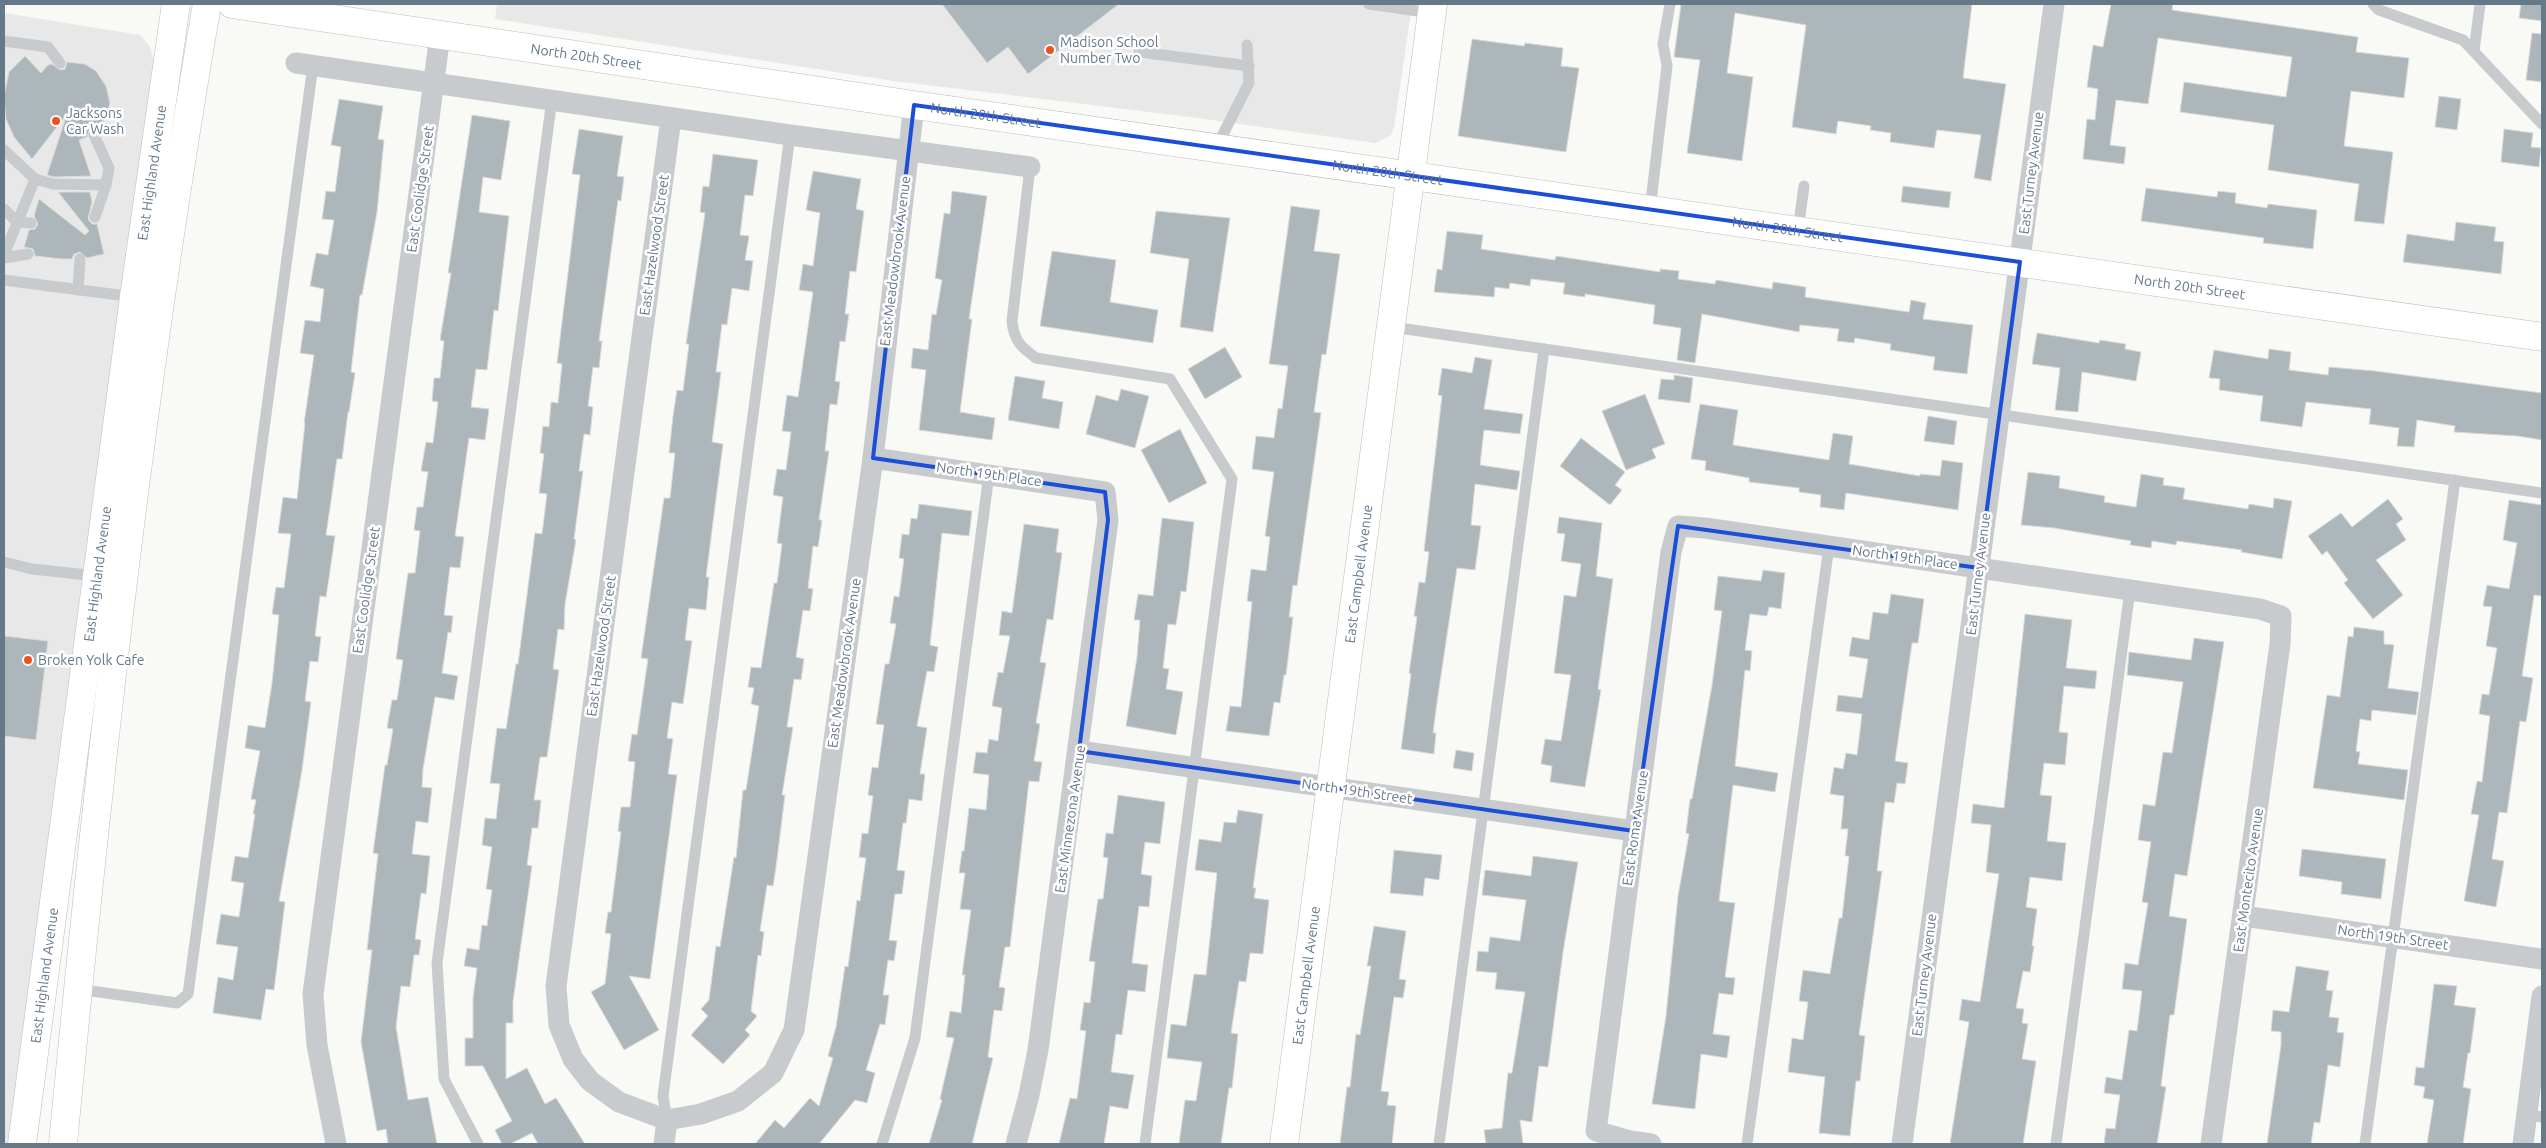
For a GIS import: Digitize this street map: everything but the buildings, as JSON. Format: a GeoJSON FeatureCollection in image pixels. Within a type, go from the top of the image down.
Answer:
{"type":"FeatureCollection","features":[{"type":"Feature","properties":{"kind":"street","name":"East Highland Avenue"},"geometry":{"type":"LineString","coordinates":[[63,1144],[78,988],[134,297],[176,4]]}},
{"type":"Feature","properties":{"kind":"street","name":"East Highland Avenue"},"geometry":{"type":"LineString","coordinates":[[22,1144],[111,578],[162,300],[184,141],[207,4]]}},
{"type":"Feature","properties":{"kind":"street","name":"North 20th Street"},"geometry":{"type":"LineString","coordinates":[[232,4],[914,105],[2542,337]]}},
{"type":"Feature","properties":{"kind":"street","name":"East Turney Avenue"},"geometry":{"type":"LineString","coordinates":[[1902,1144],[2054,4]]}},
{"type":"Feature","properties":{"kind":"street","name":"East Campbell Avenue"},"geometry":{"type":"LineString","coordinates":[[1284,1144],[1412,176],[1432,8]]}},
{"type":"Feature","properties":{"kind":"street","name":"East Coolidge Street"},"geometry":{"type":"LineString","coordinates":[[336,1144],[317,1045],[313,994],[440,35]]}},
{"type":"Feature","properties":{"kind":"street"},"geometry":{"type":"LineString","coordinates":[[304,64],[552,99],[790,136],[1030,167]]}},
{"type":"Feature","properties":{"kind":"street","name":"East Meadowbrook Avenue"},"geometry":{"type":"LineString","coordinates":[[667,1120],[701,1114],[738,1102],[773,1073],[794,1030],[873,458],[914,105]]}},
{"type":"Feature","properties":{"kind":"street","name":"East Hazelwood Street"},"geometry":{"type":"LineString","coordinates":[[667,1120],[619,1102],[590,1081],[573,1059],[558,1026],[556,986],[671,118]]}},
{"type":"Feature","properties":{"kind":"street"},"geometry":{"type":"LineString","coordinates":[[134,297],[162,300]]}},
{"type":"Feature","properties":{"kind":"street","name":"North 19th Place"},"geometry":{"type":"LineString","coordinates":[[873,458],[1105,492]]}},
{"type":"Feature","properties":{"kind":"street","name":"East Minnezona Avenue"},"geometry":{"type":"LineString","coordinates":[[1016,1144],[1038,1050],[1079,751],[1108,520],[1105,492]]}},
{"type":"Feature","properties":{"kind":"street","name":"North 19th Place"},"geometry":{"type":"LineString","coordinates":[[1678,526],[1705,528],[2260,608],[2280,616]]}},
{"type":"Feature","properties":{"kind":"street","name":"East Roma Avenue"},"geometry":{"type":"LineString","coordinates":[[1651,1144],[1630,1141],[1596,1131],[1671,552],[1678,526]]}},
{"type":"Feature","properties":{"kind":"street","name":"East Montecito Avenue"},"geometry":{"type":"LineString","coordinates":[[2211,1144],[2280,644],[2280,616]]}},
{"type":"Feature","properties":{"kind":"street","name":"North 19th Street"},"geometry":{"type":"LineString","coordinates":[[1079,751],[1634,831]]}},
{"type":"Feature","properties":{"kind":"street","name":"North 19th Street"},"geometry":{"type":"LineString","coordinates":[[2243,916],[2542,959]]}},
{"type":"Feature","properties":{"kind":"street"},"geometry":{"type":"LineString","coordinates":[[2523,1144],[2535,1116],[2542,996]]}},
{"type":"Feature","properties":{"kind":"street"},"geometry":{"type":"LineString","coordinates":[[664,1144],[667,1120]]}},
{"type":"Feature","properties":{"kind":"lane"},"geometry":{"type":"LineString","coordinates":[[1369,4],[1432,8]]}},
{"type":"Feature","properties":{"kind":"lane"},"geometry":{"type":"LineString","coordinates":[[1650,210],[1667,66],[1663,44],[1670,4]]}},
{"type":"Feature","properties":{"kind":"lane"},"geometry":{"type":"LineString","coordinates":[[2373,4],[2379,10],[2463,40],[2542,124]]}},
{"type":"Feature","properties":{"kind":"lane"},"geometry":{"type":"LineString","coordinates":[[2474,51],[2480,4]]}},
{"type":"Feature","properties":{"kind":"lane"},"geometry":{"type":"LineString","coordinates":[[4,41],[48,47],[60,63]]}},
{"type":"Feature","properties":{"kind":"lane"},"geometry":{"type":"LineString","coordinates":[[1216,148],[1250,83],[1246,45]]}},
{"type":"Feature","properties":{"kind":"lane"},"geometry":{"type":"LineString","coordinates":[[1139,52],[1249,66]]}},
{"type":"Feature","properties":{"kind":"lane"},"geometry":{"type":"LineString","coordinates":[[78,988],[177,1003],[188,994],[304,64]]}},
{"type":"Feature","properties":{"kind":"lane"},"geometry":{"type":"LineString","coordinates":[[478,1144],[444,1079],[437,962],[552,99]]}},
{"type":"Feature","properties":{"kind":"lane"},"geometry":{"type":"LineString","coordinates":[[94,135],[109,168],[106,185],[95,217]]}},
{"type":"Feature","properties":{"kind":"lane"},"geometry":{"type":"LineString","coordinates":[[667,1120],[662,1096],[790,136]]}},
{"type":"Feature","properties":{"kind":"lane"},"geometry":{"type":"LineString","coordinates":[[4,150],[34,179],[53,184],[106,185]]}},
{"type":"Feature","properties":{"kind":"lane"},"geometry":{"type":"LineString","coordinates":[[1030,167],[1012,321],[1014,336],[1020,347],[1036,358],[1170,379],[1232,479],[1145,1144]]}},
{"type":"Feature","properties":{"kind":"lane"},"geometry":{"type":"LineString","coordinates":[[28,254],[4,256],[34,179]]}},
{"type":"Feature","properties":{"kind":"lane"},"geometry":{"type":"LineString","coordinates":[[91,199],[106,185]]}},
{"type":"Feature","properties":{"kind":"lane"},"geometry":{"type":"LineString","coordinates":[[1798,230],[1804,186]]}},
{"type":"Feature","properties":{"kind":"lane"},"geometry":{"type":"LineString","coordinates":[[27,198],[39,200]]}},
{"type":"Feature","properties":{"kind":"lane"},"geometry":{"type":"LineString","coordinates":[[4,209],[17,222],[32,223]]}},
{"type":"Feature","properties":{"kind":"lane"},"geometry":{"type":"LineString","coordinates":[[78,290],[80,259]]}},
{"type":"Feature","properties":{"kind":"lane"},"geometry":{"type":"LineString","coordinates":[[4,280],[134,297]]}},
{"type":"Feature","properties":{"kind":"lane"},"geometry":{"type":"LineString","coordinates":[[1392,327],[2542,492]]}},
{"type":"Feature","properties":{"kind":"lane"},"geometry":{"type":"LineString","coordinates":[[1439,1144],[1544,349]]}},
{"type":"Feature","properties":{"kind":"lane"},"geometry":{"type":"LineString","coordinates":[[882,1144],[915,1038],[989,474]]}},
{"type":"Feature","properties":{"kind":"lane"},"geometry":{"type":"LineString","coordinates":[[2365,1144],[2455,480]]}},
{"type":"Feature","properties":{"kind":"lane"},"geometry":{"type":"LineString","coordinates":[[1747,1144],[1829,546]]}},
{"type":"Feature","properties":{"kind":"lane"},"geometry":{"type":"LineString","coordinates":[[4,562],[32,569],[111,578]]}},
{"type":"Feature","properties":{"kind":"lane"},"geometry":{"type":"LineString","coordinates":[[2056,1144],[2130,590]]}},
{"type":"Feature","properties":{"kind":"highlighted area"},"geometry":{"type":"Polygon","coordinates":[[[914,105],[2020,262],[1979,568],[1678,526],[1634,831],[1079,751],[1108,520],[1105,492],[873,458],[914,105]]]}},
{"type":"Feature","properties":{"kind":"shaded area","name":"Madison School Number Two"},"geometry":{"type":"Polygon","coordinates":[[[497,4],[1412,4],[1394,128],[1391,135],[1375,143],[1190,117],[894,81],[495,19],[497,4]]]}},
{"type":"Feature","properties":{"kind":"shaded area"},"geometry":{"type":"Polygon","coordinates":[[[4,13],[140,35],[149,45],[154,60],[8,1144],[4,1144],[4,13]]]}},
{"type":"Feature","properties":{"kind":"place","name":"Madison School Number Two"},"geometry":{"type":"Point","coordinates":[1050,50]}},
{"type":"Feature","properties":{"kind":"place","name":"Jacksons Car Wash"},"geometry":{"type":"Point","coordinates":[56,121]}},
{"type":"Feature","properties":{"kind":"place","name":"Broken Yolk Cafe"},"geometry":{"type":"Point","coordinates":[28,660]}}]}
